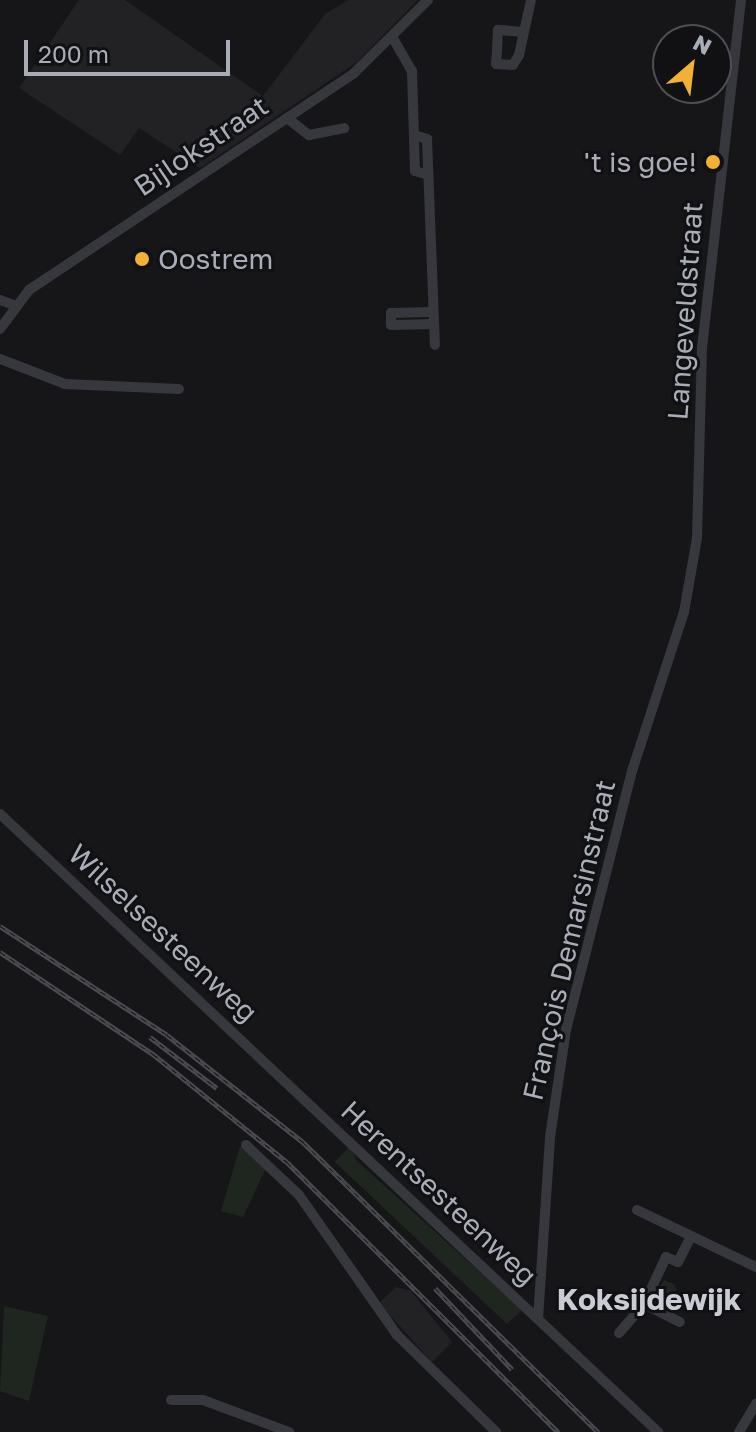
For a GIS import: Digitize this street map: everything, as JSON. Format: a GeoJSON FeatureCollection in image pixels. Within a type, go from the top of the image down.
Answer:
{"type":"FeatureCollection","features":[{"type":"Feature","properties":{"kind":"street","name":"Bijlokstraat"},"geometry":{"type":"LineString","coordinates":[[0,329],[14,305],[287,118],[394,40],[428,0]]}},
{"type":"Feature","properties":{"kind":"street"},"geometry":{"type":"LineString","coordinates":[[523,32],[531,0]]}},
{"type":"Feature","properties":{"kind":"street","name":"Langeveldstraat"},"geometry":{"type":"LineString","coordinates":[[680,626],[697,538],[702,348],[741,0]]}},
{"type":"Feature","properties":{"kind":"street"},"geometry":{"type":"LineString","coordinates":[[394,40],[412,71],[415,171],[428,175],[435,345]]}},
{"type":"Feature","properties":{"kind":"street"},"geometry":{"type":"LineString","coordinates":[[287,118],[309,135],[344,128]]}},
{"type":"Feature","properties":{"kind":"street"},"geometry":{"type":"LineString","coordinates":[[0,300],[14,305]]}},
{"type":"Feature","properties":{"kind":"street"},"geometry":{"type":"LineString","coordinates":[[0,359],[65,384],[179,389]]}},
{"type":"Feature","properties":{"kind":"street","name":"François Demarsinstraat"},"geometry":{"type":"LineString","coordinates":[[538,1319],[550,1137],[566,1030],[632,771],[680,626]]}},
{"type":"Feature","properties":{"kind":"street","name":"Wilselsesteenweg"},"geometry":{"type":"LineString","coordinates":[[0,814],[293,1087]]}},
{"type":"Feature","properties":{"kind":"street","name":"Herentsesteenweg"},"geometry":{"type":"LineString","coordinates":[[293,1087],[658,1432]]}},
{"type":"Feature","properties":{"kind":"street"},"geometry":{"type":"LineString","coordinates":[[246,1145],[299,1195],[397,1335],[496,1432]]}},
{"type":"Feature","properties":{"kind":"street"},"geometry":{"type":"LineString","coordinates":[[637,1210],[756,1267]]}},
{"type":"Feature","properties":{"kind":"street"},"geometry":{"type":"LineString","coordinates":[[619,1333],[644,1304],[666,1257],[678,1262],[691,1236]]}},
{"type":"Feature","properties":{"kind":"street"},"geometry":{"type":"LineString","coordinates":[[644,1304],[680,1322]]}},
{"type":"Feature","properties":{"kind":"street"},"geometry":{"type":"LineString","coordinates":[[171,1400],[203,1400],[289,1432]]}},
{"type":"Feature","properties":{"kind":"street"},"geometry":{"type":"LineString","coordinates":[[739,1432],[756,1404]]}},
{"type":"Feature","properties":{"kind":"shaded area"},"geometry":{"type":"Polygon","coordinates":[[[79,0],[125,0],[263,96],[326,13],[349,0],[418,0],[357,62],[200,168],[139,128],[120,155],[19,88],[79,0]]]}},
{"type":"Feature","properties":{"kind":"shaded area"},"geometry":{"type":"Polygon","coordinates":[[[240,1146],[266,1168],[243,1217],[221,1211],[240,1146]]]}},
{"type":"Feature","properties":{"kind":"shaded area"},"geometry":{"type":"Polygon","coordinates":[[[350,1146],[357,1161],[522,1310],[507,1324],[335,1162],[350,1146]]]}},
{"type":"Feature","properties":{"kind":"shaded area","name":"Koksijdewijk"},"geometry":{"type":"Polygon","coordinates":[[[664,1280],[674,1284],[683,1310],[650,1303],[664,1280]]]}},
{"type":"Feature","properties":{"kind":"shaded area"},"geometry":{"type":"Polygon","coordinates":[[[396,1287],[411,1291],[452,1342],[432,1362],[379,1303],[396,1287]]]}},
{"type":"Feature","properties":{"kind":"shaded area"},"geometry":{"type":"Polygon","coordinates":[[[4,1306],[48,1316],[29,1401],[0,1391],[4,1306]]]}},
{"type":"Feature","properties":{"kind":"railway"},"geometry":{"type":"LineString","coordinates":[[0,926],[167,1035],[303,1142],[598,1432]]}},
{"type":"Feature","properties":{"kind":"railway"},"geometry":{"type":"LineString","coordinates":[[0,952],[153,1054],[287,1162],[558,1432]]}},
{"type":"Feature","properties":{"kind":"railway"},"geometry":{"type":"LineString","coordinates":[[150,1037],[217,1088]]}},
{"type":"Feature","properties":{"kind":"railway"},"geometry":{"type":"LineString","coordinates":[[435,1288],[512,1369]]}},
{"type":"Feature","properties":{"kind":"place","name":"'t is goe!"},"geometry":{"type":"Point","coordinates":[713,162]}},
{"type":"Feature","properties":{"kind":"place","name":"Oostrem"},"geometry":{"type":"Point","coordinates":[142,259]}},
{"type":"Feature","properties":{"kind":"district","name":"Koksijdewijk"},"geometry":{"type":"Point","coordinates":[649,1299]}}]}
